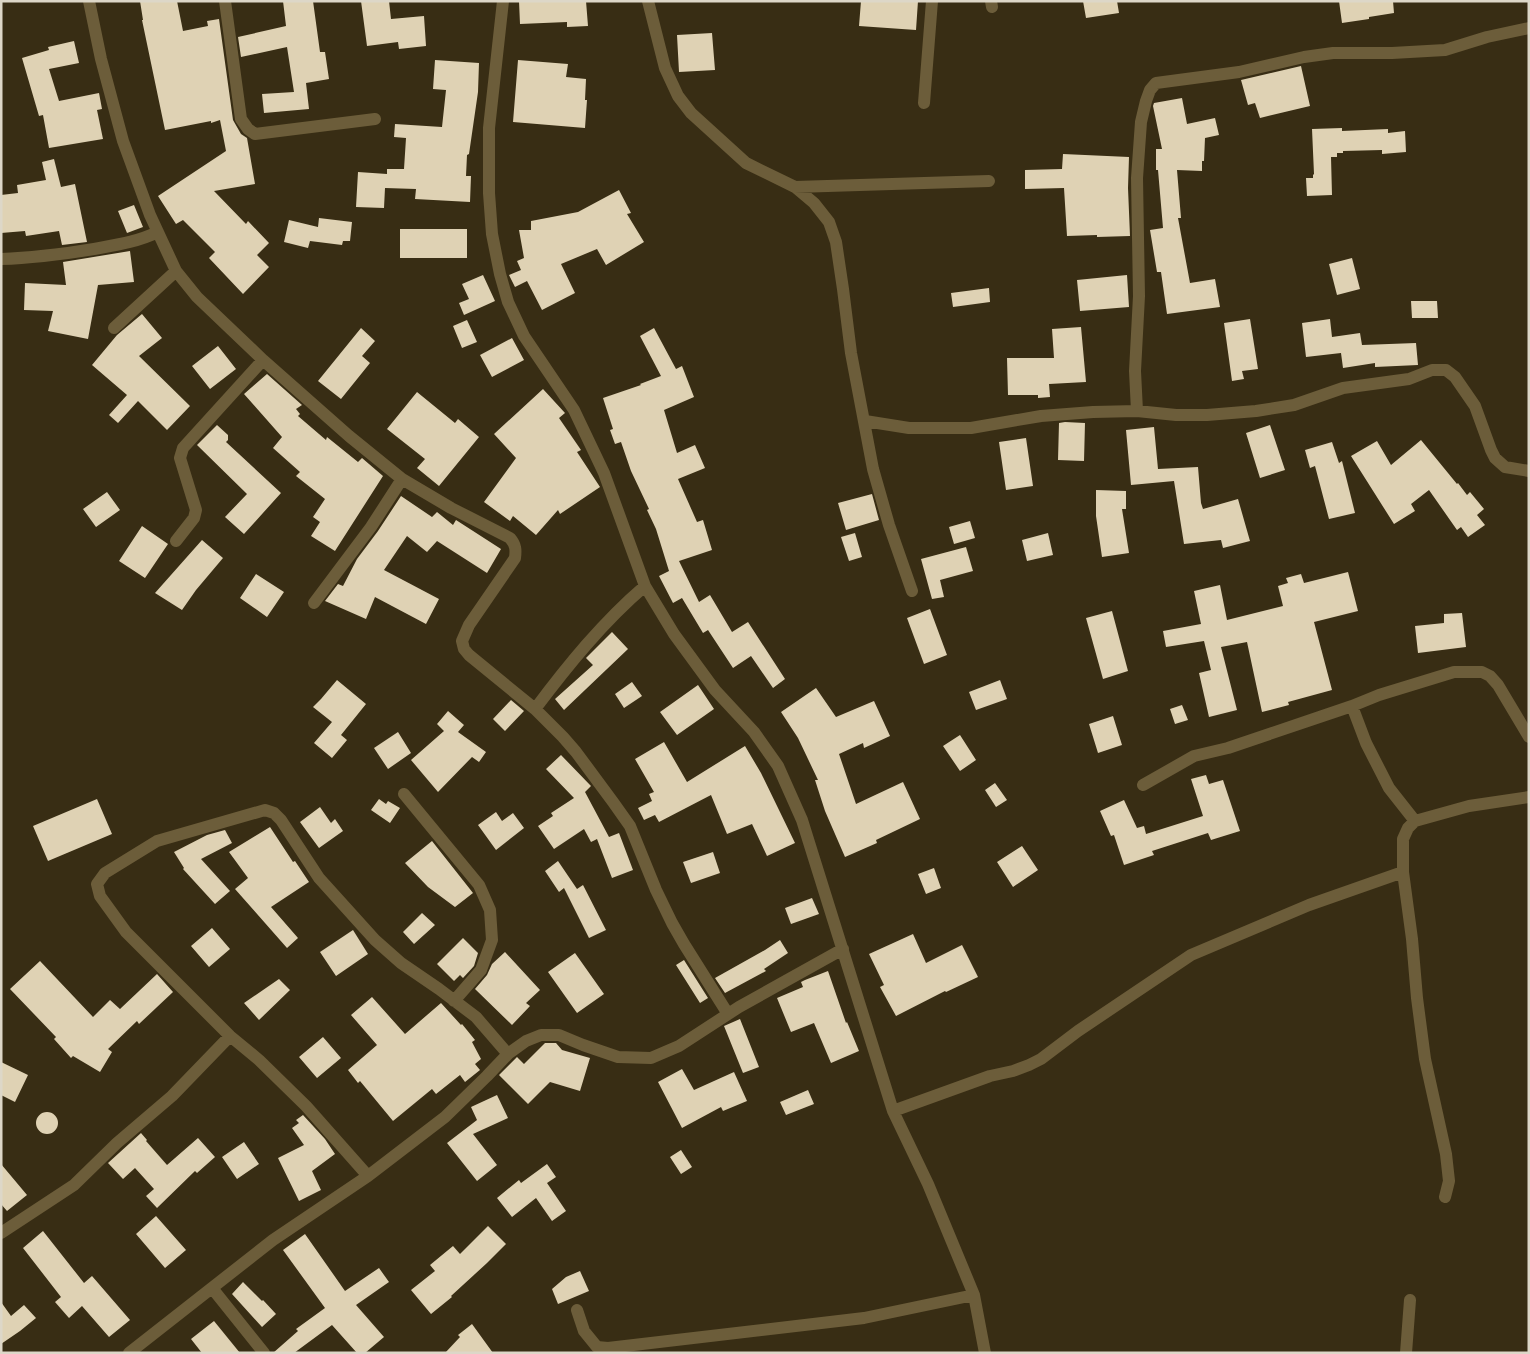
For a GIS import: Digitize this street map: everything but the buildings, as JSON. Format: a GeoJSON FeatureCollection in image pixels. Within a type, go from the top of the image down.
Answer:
{"type":"FeatureCollection","features":[{"type":"Feature","properties":{"kind":"street"},"geometry":{"type":"LineString","coordinates":[[89,1],[101,59],[122,140],[150,216],[176,271],[197,297],[263,360],[349,436],[402,478],[451,508],[510,538],[514,543],[515,558],[469,625],[462,641],[464,649],[536,709],[576,752],[630,826],[672,924],[728,1014]]}},
{"type":"Feature","properties":{"kind":"street"},"geometry":{"type":"LineString","coordinates":[[225,1],[241,119],[248,129],[255,134],[375,119]]}},
{"type":"Feature","properties":{"kind":"street"},"geometry":{"type":"LineString","coordinates":[[504,1],[489,128],[489,193],[492,234],[508,302],[524,336],[574,410],[604,473],[645,586],[674,634],[715,690],[754,732],[778,766],[802,820],[893,1111],[928,1184],[974,1295],[985,1353]]}},
{"type":"Feature","properties":{"kind":"street"},"geometry":{"type":"LineString","coordinates":[[648,1],[665,68],[678,96],[691,113],[746,163],[795,187],[814,203],[828,222],[836,242],[844,289],[851,353],[873,469],[889,525],[912,591]]}},
{"type":"Feature","properties":{"kind":"street"},"geometry":{"type":"LineString","coordinates":[[924,103],[932,1]]}},
{"type":"Feature","properties":{"kind":"street"},"geometry":{"type":"LineString","coordinates":[[1137,411],[1135,371],[1139,305],[1138,178],[1141,122],[1150,90],[1156,83],[1239,72],[1304,56],[1333,53],[1392,53],[1445,50],[1487,37],[1529,28]]}},
{"type":"Feature","properties":{"kind":"street"},"geometry":{"type":"LineString","coordinates":[[795,187],[989,181]]}},
{"type":"Feature","properties":{"kind":"street"},"geometry":{"type":"LineString","coordinates":[[1,259],[64,254],[126,244],[142,240],[158,232]]}},
{"type":"Feature","properties":{"kind":"street"},"geometry":{"type":"LineString","coordinates":[[114,328],[176,271]]}},
{"type":"Feature","properties":{"kind":"street"},"geometry":{"type":"LineString","coordinates":[[176,541],[194,518],[196,510],[180,458],[183,448],[263,360]]}},
{"type":"Feature","properties":{"kind":"street"},"geometry":{"type":"LineString","coordinates":[[865,421],[909,428],[971,428],[1041,416],[1093,412],[1137,411],[1176,415],[1207,415],[1256,411],[1294,405],[1343,388],[1408,379],[1432,370],[1446,370],[1455,377],[1475,406],[1495,458],[1505,467],[1529,470]]}},
{"type":"Feature","properties":{"kind":"street"},"geometry":{"type":"LineString","coordinates":[[314,603],[371,527],[402,478]]}},
{"type":"Feature","properties":{"kind":"street"},"geometry":{"type":"LineString","coordinates":[[536,709],[556,681],[629,600],[645,586]]}},
{"type":"Feature","properties":{"kind":"street"},"geometry":{"type":"LineString","coordinates":[[1143,785],[1194,756],[1236,745],[1380,695],[1454,672],[1482,672],[1490,676],[1498,685],[1529,737]]}},
{"type":"Feature","properties":{"kind":"street"},"geometry":{"type":"LineString","coordinates":[[1352,706],[1366,743],[1389,788],[1415,821]]}},
{"type":"Feature","properties":{"kind":"street"},"geometry":{"type":"LineString","coordinates":[[404,794],[479,885],[490,910],[492,940],[481,970],[454,1000]]}},
{"type":"Feature","properties":{"kind":"street"},"geometry":{"type":"LineString","coordinates":[[1445,1198],[1449,1181],[1446,1154],[1425,1059],[1416,998],[1412,939],[1403,872],[1403,839],[1408,828],[1415,821],[1469,806],[1529,797]]}},
{"type":"Feature","properties":{"kind":"street"},"geometry":{"type":"LineString","coordinates":[[368,1176],[306,1106],[259,1060],[230,1036],[126,932],[100,896],[97,884],[105,873],[157,841],[264,810],[274,813],[281,820],[319,878],[375,940],[401,963],[476,1017],[508,1054]]}},
{"type":"Feature","properties":{"kind":"street"},"geometry":{"type":"LineString","coordinates":[[893,1111],[990,1076],[1029,1065],[1041,1059],[1078,1031],[1191,955],[1309,905],[1403,872]]}},
{"type":"Feature","properties":{"kind":"street"},"geometry":{"type":"LineString","coordinates":[[129,1353],[273,1240],[368,1176],[445,1116],[508,1054],[526,1041],[541,1035],[559,1035],[618,1057],[651,1058],[679,1046],[728,1014],[843,949]]}},
{"type":"Feature","properties":{"kind":"street"},"geometry":{"type":"LineString","coordinates":[[1,1233],[74,1185],[117,1143],[172,1096],[230,1036]]}},
{"type":"Feature","properties":{"kind":"street"},"geometry":{"type":"LineString","coordinates":[[212,1288],[264,1353]]}},
{"type":"Feature","properties":{"kind":"street"},"geometry":{"type":"LineString","coordinates":[[577,1310],[591,1350],[864,1318],[974,1295]]}},
{"type":"Feature","properties":{"kind":"street"},"geometry":{"type":"LineString","coordinates":[[1406,1353],[1410,1300]]}}]}
